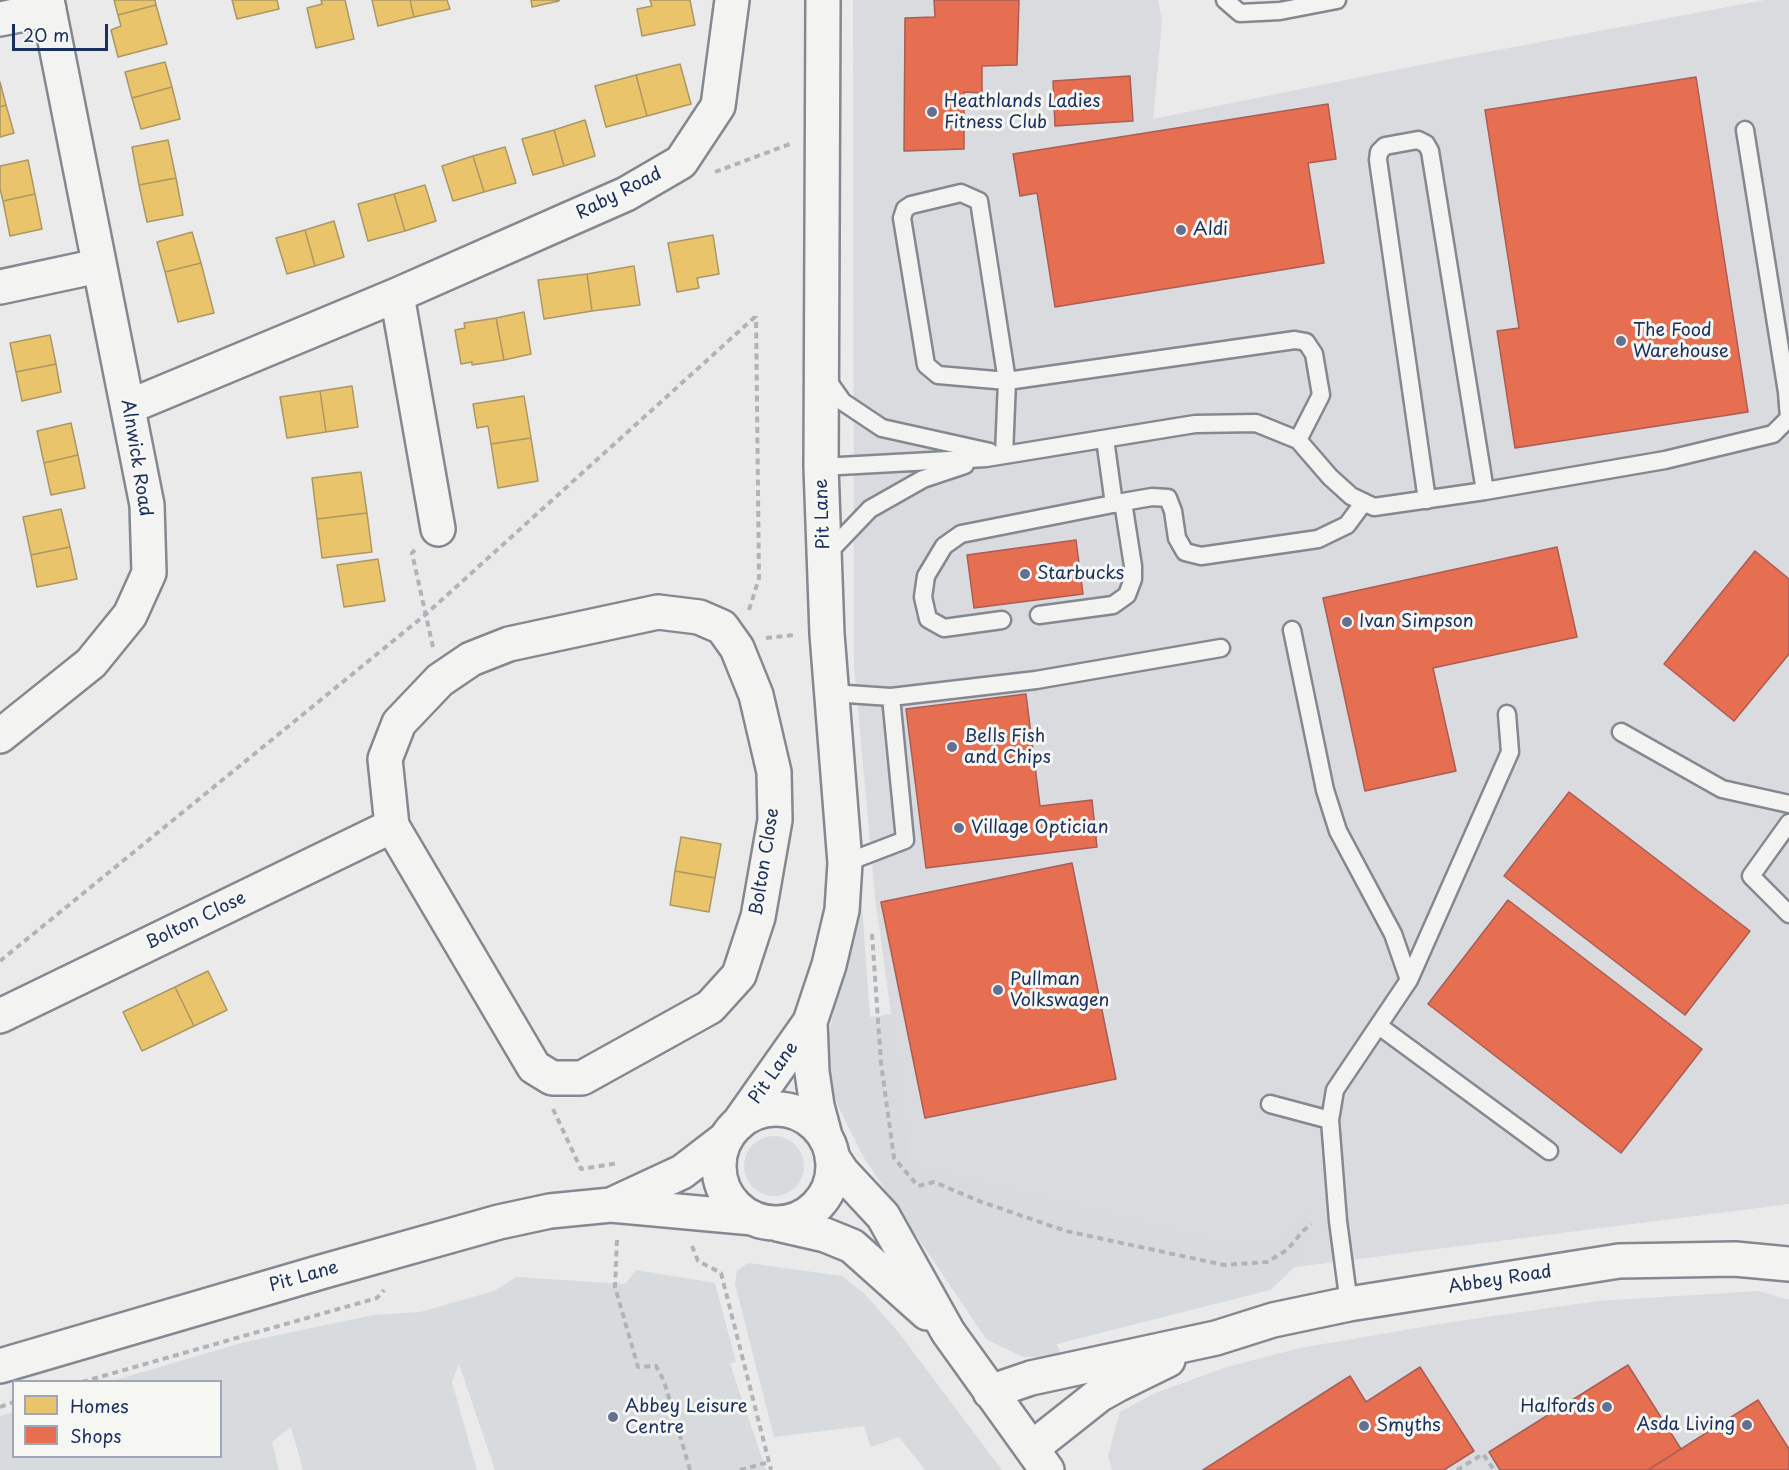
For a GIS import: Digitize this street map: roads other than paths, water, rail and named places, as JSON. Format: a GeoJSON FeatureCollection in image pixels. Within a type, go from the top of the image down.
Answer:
{"type":"FeatureCollection","features":[{"type":"Feature","properties":{"kind":"street","name":"Raby Road"},"geometry":{"type":"LineString","coordinates":[[128,408],[397,295],[626,194],[681,162],[718,106],[732,0]]}},
{"type":"Feature","properties":{"kind":"street","name":"Pit Lane"},"geometry":{"type":"LineString","coordinates":[[731,1131],[810,1022],[829,965],[839,921],[845,863],[827,634],[821,467],[823,0]]}},
{"type":"Feature","properties":{"kind":"street"},"geometry":{"type":"LineString","coordinates":[[0,19],[48,4]]}},
{"type":"Feature","properties":{"kind":"street","name":"Alnwick Road"},"geometry":{"type":"LineString","coordinates":[[0,736],[91,663],[130,615],[149,573],[147,505],[48,4]]}},
{"type":"Feature","properties":{"kind":"street"},"geometry":{"type":"LineString","coordinates":[[0,287],[98,266]]}},
{"type":"Feature","properties":{"kind":"street"},"geometry":{"type":"LineString","coordinates":[[397,295],[438,529]]}},
{"type":"Feature","properties":{"kind":"street","name":"Bolton Close"},"geometry":{"type":"LineString","coordinates":[[658,612],[699,616],[722,627],[737,648],[756,695],[774,772],[775,820],[758,917],[739,975],[710,1007],[582,1078],[552,1078],[534,1067],[392,826],[385,759],[399,723],[441,680],[471,659],[509,644],[658,612]]}},
{"type":"Feature","properties":{"kind":"street","name":"Bolton Close"},"geometry":{"type":"LineString","coordinates":[[0,1016],[392,826]]}},
{"type":"Feature","properties":{"kind":"street","name":"Pit Lane"},"geometry":{"type":"LineString","coordinates":[[810,1022],[812,1072],[817,1106],[828,1146]]}},
{"type":"Feature","properties":{"kind":"street"},"geometry":{"type":"LineString","coordinates":[[611,1205],[682,1172],[752,1115],[768,1110],[784,1110],[800,1114],[814,1124],[842,1172],[883,1216],[948,1332],[1039,1459]]}},
{"type":"Feature","properties":{"kind":"street"},"geometry":{"type":"LineString","coordinates":[[731,1131],[719,1159],[720,1176],[726,1194],[737,1208],[762,1220],[825,1235],[852,1246],[948,1332]]}},
{"type":"Feature","properties":{"kind":"street"},"geometry":{"type":"LineString","coordinates":[[611,1205],[789,1221],[805,1215],[818,1204],[828,1190],[832,1174],[828,1146]]}},
{"type":"Feature","properties":{"kind":"street","name":"Pit Lane"},"geometry":{"type":"LineString","coordinates":[[0,1366],[499,1222],[550,1211],[611,1205]]}},
{"type":"Feature","properties":{"kind":"street","name":"Abbey Road"},"geometry":{"type":"LineString","coordinates":[[990,1392],[1031,1378],[1216,1338],[1273,1320],[1349,1304],[1619,1261],[1736,1259],[1789,1264]]}},
{"type":"Feature","properties":{"kind":"street","name":"Abbey Road"},"geometry":{"type":"LineString","coordinates":[[1039,1459],[1078,1411],[1117,1384],[1216,1338]]}},
{"type":"Feature","properties":{"kind":"lane"},"geometry":{"type":"LineString","coordinates":[[1225,0],[1240,13],[1280,11],[1337,0]]}},
{"type":"Feature","properties":{"kind":"lane"},"geometry":{"type":"LineString","coordinates":[[821,467],[996,456],[1195,424],[1256,423],[1298,440],[1330,477],[1351,496],[1374,507],[1485,491],[1665,460],[1773,434],[1789,418],[1787,392],[1745,130]]}},
{"type":"Feature","properties":{"kind":"lane"},"geometry":{"type":"LineString","coordinates":[[1427,500],[1378,160],[1379,152],[1384,146],[1418,140],[1426,144],[1430,151],[1485,491]]}},
{"type":"Feature","properties":{"kind":"lane"},"geometry":{"type":"LineString","coordinates":[[996,456],[1007,381],[979,201],[961,193],[911,205],[905,209],[902,218],[926,365],[938,375],[1007,381],[1294,340],[1306,342],[1314,354],[1321,395],[1298,440]]}},
{"type":"Feature","properties":{"kind":"lane"},"geometry":{"type":"LineString","coordinates":[[822,372],[843,402],[882,428],[996,453],[996,456]]}},
{"type":"Feature","properties":{"kind":"lane"},"geometry":{"type":"LineString","coordinates":[[1039,615],[1113,605],[1127,595],[1133,579],[1133,566],[1105,439]]}},
{"type":"Feature","properties":{"kind":"lane"},"geometry":{"type":"LineString","coordinates":[[825,557],[870,509],[923,479],[996,456]]}},
{"type":"Feature","properties":{"kind":"lane"},"geometry":{"type":"LineString","coordinates":[[1002,620],[944,628],[928,619],[923,597],[926,576],[944,546],[961,534],[1152,497],[1168,498],[1181,545],[1185,552],[1201,556],[1318,540],[1347,525],[1364,502]]}},
{"type":"Feature","properties":{"kind":"lane"},"geometry":{"type":"LineString","coordinates":[[1292,630],[1325,790],[1338,831],[1393,934],[1409,980]]}},
{"type":"Feature","properties":{"kind":"lane"},"geometry":{"type":"LineString","coordinates":[[832,693],[891,697],[1036,680],[1221,648]]}},
{"type":"Feature","properties":{"kind":"lane"},"geometry":{"type":"LineString","coordinates":[[845,863],[905,840],[891,697]]}},
{"type":"Feature","properties":{"kind":"lane"},"geometry":{"type":"LineString","coordinates":[[1349,1304],[1338,1221],[1330,1120],[1335,1090],[1409,980],[1510,753],[1508,714]]}},
{"type":"Feature","properties":{"kind":"lane"},"geometry":{"type":"LineString","coordinates":[[1621,732],[1722,789],[1789,804]]}},
{"type":"Feature","properties":{"kind":"lane"},"geometry":{"type":"LineString","coordinates":[[1789,824],[1751,876],[1789,914]]}},
{"type":"Feature","properties":{"kind":"lane"},"geometry":{"type":"LineString","coordinates":[[1379,1026],[1549,1151]]}},
{"type":"Feature","properties":{"kind":"lane"},"geometry":{"type":"LineString","coordinates":[[1270,1104],[1330,1120]]}},
{"type":"Feature","properties":{"kind":"place","name":"Heathlands Ladies Fitness Club"},"geometry":{"type":"Point","coordinates":[932,112]}},
{"type":"Feature","properties":{"kind":"place","name":"Aldi"},"geometry":{"type":"Point","coordinates":[1181,230]}},
{"type":"Feature","properties":{"kind":"place","name":"The Food Warehouse"},"geometry":{"type":"Point","coordinates":[1621,341]}},
{"type":"Feature","properties":{"kind":"place","name":"Starbucks"},"geometry":{"type":"Point","coordinates":[1025,574]}},
{"type":"Feature","properties":{"kind":"place","name":"Ivan Simpson"},"geometry":{"type":"Point","coordinates":[1347,622]}},
{"type":"Feature","properties":{"kind":"place","name":"Bells Fish and Chips"},"geometry":{"type":"Point","coordinates":[952,747]}},
{"type":"Feature","properties":{"kind":"place","name":"Village Optician"},"geometry":{"type":"Point","coordinates":[959,828]}},
{"type":"Feature","properties":{"kind":"place","name":"Pullman Volkswagen"},"geometry":{"type":"Point","coordinates":[998,990]}},
{"type":"Feature","properties":{"kind":"place","name":"Halfords"},"geometry":{"type":"Point","coordinates":[1607,1407]}},
{"type":"Feature","properties":{"kind":"place","name":"Abbey Leisure Centre"},"geometry":{"type":"Point","coordinates":[613,1417]}},
{"type":"Feature","properties":{"kind":"place","name":"Asda Living"},"geometry":{"type":"Point","coordinates":[1747,1425]}},
{"type":"Feature","properties":{"kind":"place","name":"Smyths"},"geometry":{"type":"Point","coordinates":[1364,1426]}}]}
